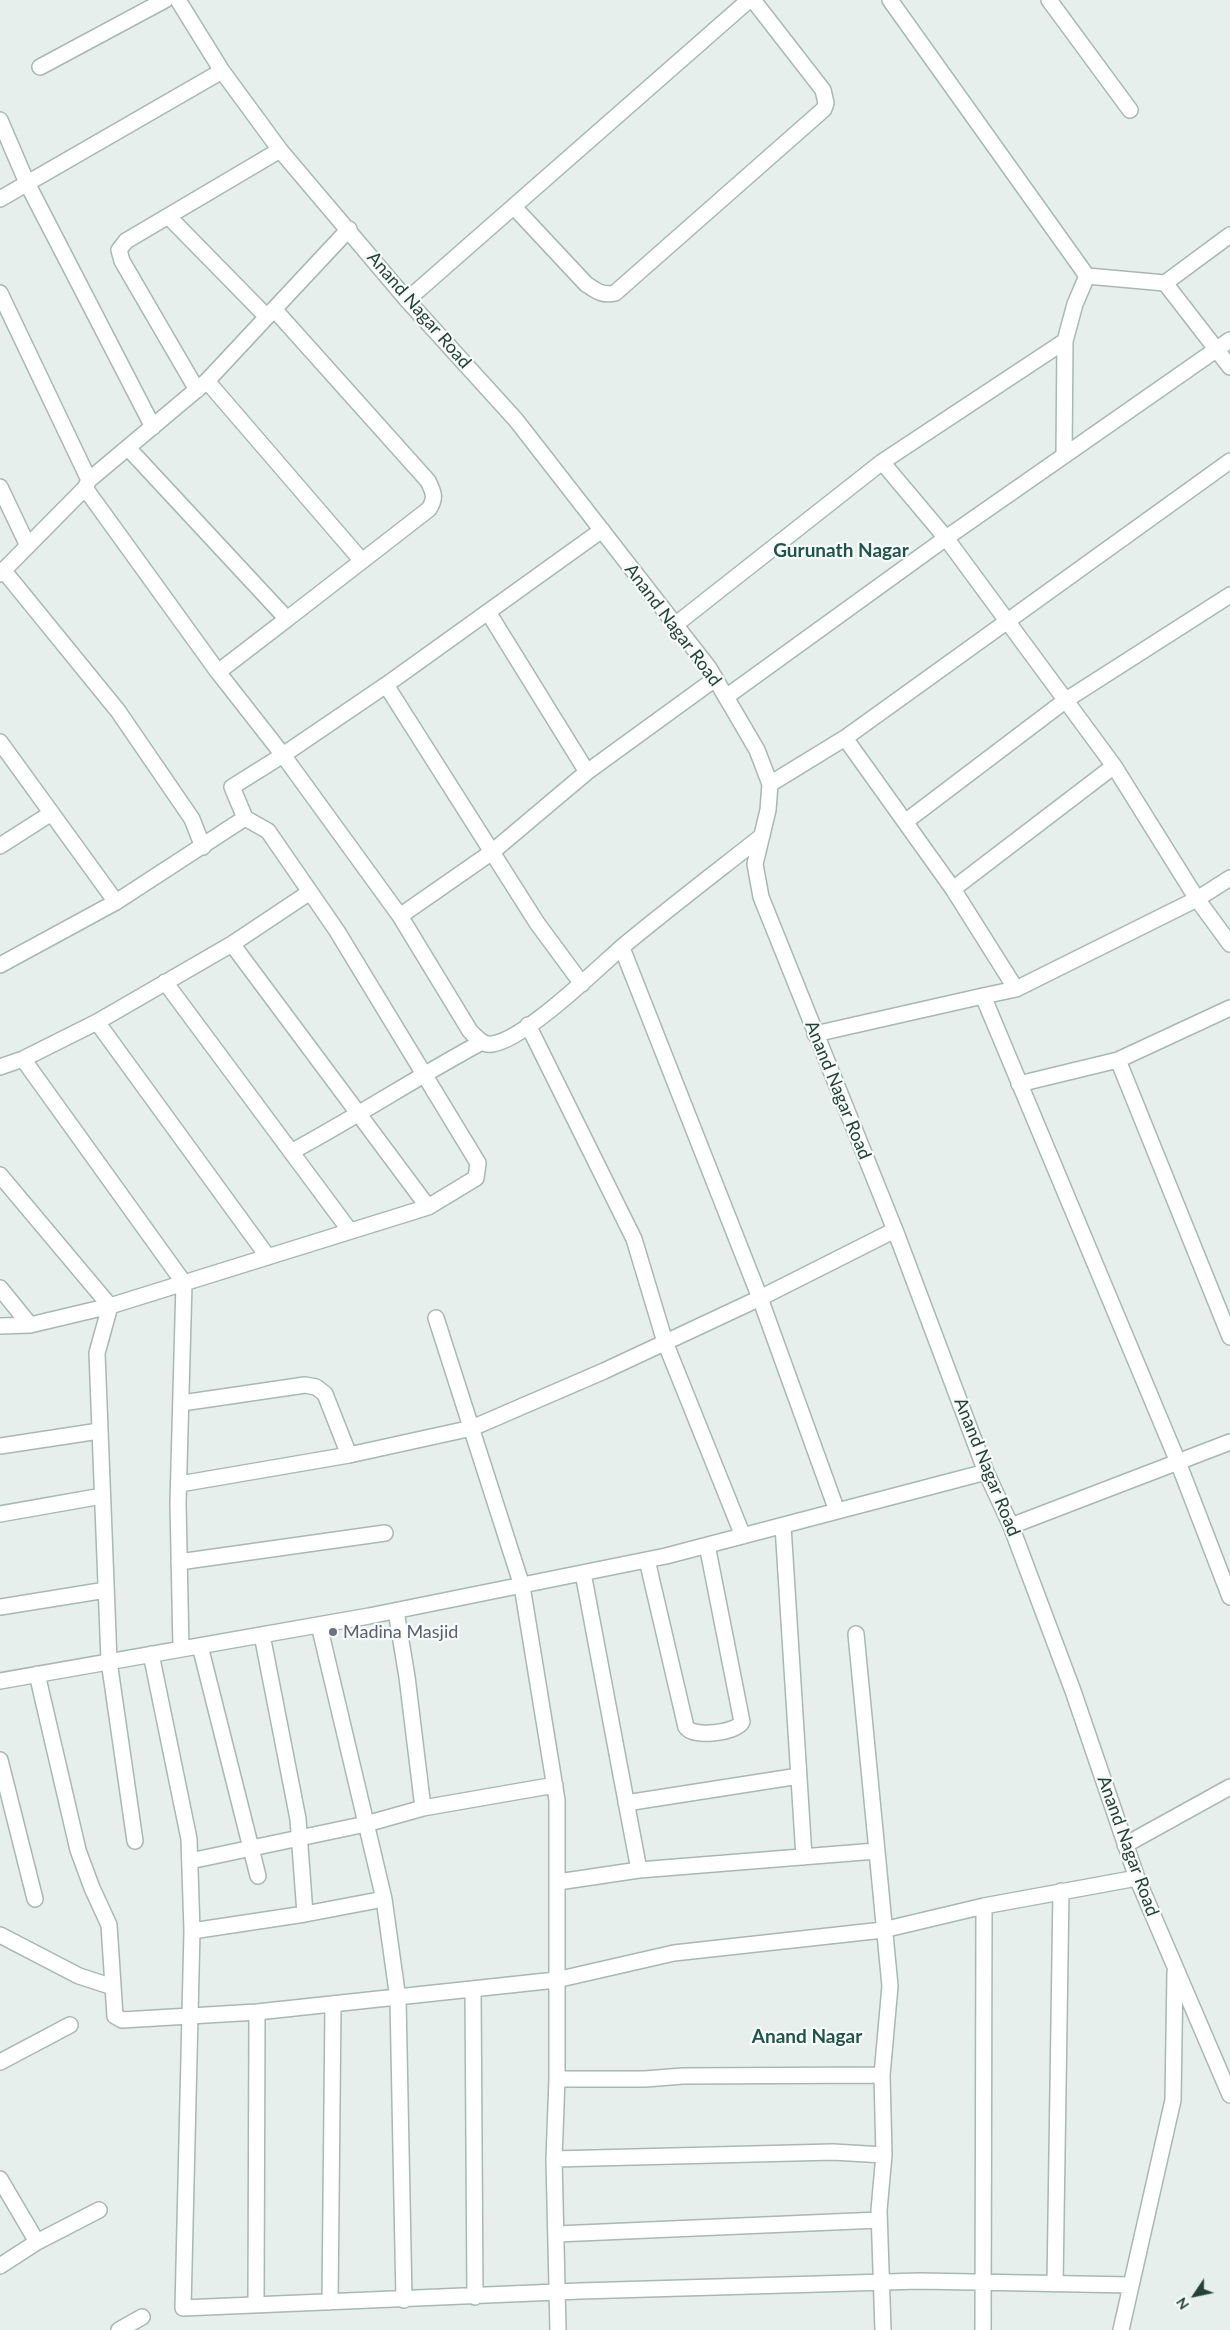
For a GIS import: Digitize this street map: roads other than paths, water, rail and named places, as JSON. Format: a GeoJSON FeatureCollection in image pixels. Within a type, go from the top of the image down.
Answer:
{"type":"FeatureCollection","features":[{"type":"Feature","properties":{"kind":"street"},"geometry":{"type":"LineString","coordinates":[[40,67],[164,0]]}},
{"type":"Feature","properties":{"kind":"street","name":"Anand Nagar Road"},"geometry":{"type":"LineString","coordinates":[[178,0],[222,71],[280,150],[349,229],[407,300],[516,420],[602,530],[715,679],[757,750],[770,784],[768,810],[755,864],[761,897],[814,1034],[895,1230],[986,1472],[1011,1526],[1073,1691],[1125,1846],[1175,1966],[1173,2100],[1121,2330]]}},
{"type":"Feature","properties":{"kind":"street"},"geometry":{"type":"LineString","coordinates":[[407,300],[749,0]]}},
{"type":"Feature","properties":{"kind":"street"},"geometry":{"type":"LineString","coordinates":[[514,206],[586,284],[598,292],[607,295],[615,293],[824,110],[826,103],[823,90],[753,0]]}},
{"type":"Feature","properties":{"kind":"street"},"geometry":{"type":"LineString","coordinates":[[890,0],[1087,276],[1165,283],[1230,235]]}},
{"type":"Feature","properties":{"kind":"street"},"geometry":{"type":"LineString","coordinates":[[1049,0],[1130,110]]}},
{"type":"Feature","properties":{"kind":"street"},"geometry":{"type":"LineString","coordinates":[[0,199],[222,71]]}},
{"type":"Feature","properties":{"kind":"street"},"geometry":{"type":"LineString","coordinates":[[0,120],[27,183],[153,427]]}},
{"type":"Feature","properties":{"kind":"street"},"geometry":{"type":"LineString","coordinates":[[280,150],[126,241],[119,250],[120,256],[202,386],[362,561]]}},
{"type":"Feature","properties":{"kind":"street"},"geometry":{"type":"LineString","coordinates":[[168,216],[271,313],[428,481],[434,494],[434,502],[429,509],[218,672]]}},
{"type":"Feature","properties":{"kind":"street"},"geometry":{"type":"LineString","coordinates":[[203,847],[192,819],[118,711],[2,572],[87,484],[202,386],[349,229]]}},
{"type":"Feature","properties":{"kind":"street"},"geometry":{"type":"LineString","coordinates":[[1064,455],[1065,341],[1075,304],[1087,276]]}},
{"type":"Feature","properties":{"kind":"street"},"geometry":{"type":"LineString","coordinates":[[1165,283],[1230,367]]}},
{"type":"Feature","properties":{"kind":"street"},"geometry":{"type":"LineString","coordinates":[[0,293],[87,484],[218,672],[283,755],[400,916],[470,1032],[482,1042],[491,1045],[507,1039],[528,1025],[582,984],[622,948],[762,836]]}},
{"type":"Feature","properties":{"kind":"street"},"geometry":{"type":"LineString","coordinates":[[726,697],[946,538],[1230,340]]}},
{"type":"Feature","properties":{"kind":"street"},"geometry":{"type":"LineString","coordinates":[[675,625],[882,462],[1065,341]]}},
{"type":"Feature","properties":{"kind":"street"},"geometry":{"type":"LineString","coordinates":[[129,449],[287,619]]}},
{"type":"Feature","properties":{"kind":"street"},"geometry":{"type":"LineString","coordinates":[[770,784],[844,738],[1230,461]]}},
{"type":"Feature","properties":{"kind":"street"},"geometry":{"type":"LineString","coordinates":[[882,462],[946,538],[1114,766],[1198,899],[1230,944]]}},
{"type":"Feature","properties":{"kind":"street"},"geometry":{"type":"LineString","coordinates":[[0,487],[28,546]]}},
{"type":"Feature","properties":{"kind":"street"},"geometry":{"type":"LineString","coordinates":[[0,1326],[30,1325],[110,1306],[268,1257],[428,1207],[476,1178],[478,1163],[337,931],[268,831],[245,818],[232,787],[386,685],[602,530]]}},
{"type":"Feature","properties":{"kind":"street"},"geometry":{"type":"LineString","coordinates":[[905,822],[1066,700],[1230,595]]}},
{"type":"Feature","properties":{"kind":"street"},"geometry":{"type":"LineString","coordinates":[[488,612],[587,772]]}},
{"type":"Feature","properties":{"kind":"street"},"geometry":{"type":"LineString","coordinates":[[400,916],[492,852],[587,772],[715,679]]}},
{"type":"Feature","properties":{"kind":"street"},"geometry":{"type":"LineString","coordinates":[[386,685],[538,923],[582,984]]}},
{"type":"Feature","properties":{"kind":"street"},"geometry":{"type":"LineString","coordinates":[[844,738],[953,889],[1016,989]]}},
{"type":"Feature","properties":{"kind":"street"},"geometry":{"type":"LineString","coordinates":[[0,742],[50,814],[116,902]]}},
{"type":"Feature","properties":{"kind":"street"},"geometry":{"type":"LineString","coordinates":[[953,889],[1114,766]]}},
{"type":"Feature","properties":{"kind":"street"},"geometry":{"type":"LineString","coordinates":[[0,846],[50,814]]}},
{"type":"Feature","properties":{"kind":"street"},"geometry":{"type":"LineString","coordinates":[[0,965],[116,902],[245,818]]}},
{"type":"Feature","properties":{"kind":"street"},"geometry":{"type":"LineString","coordinates":[[814,1034],[1016,989],[1198,899],[1230,878]]}},
{"type":"Feature","properties":{"kind":"street"},"geometry":{"type":"LineString","coordinates":[[0,1067],[23,1059],[97,1022],[232,944],[310,892]]}},
{"type":"Feature","properties":{"kind":"street"},"geometry":{"type":"LineString","coordinates":[[232,944],[428,1207]]}},
{"type":"Feature","properties":{"kind":"street"},"geometry":{"type":"LineString","coordinates":[[622,948],[760,1298],[837,1512]]}},
{"type":"Feature","properties":{"kind":"street"},"geometry":{"type":"LineString","coordinates":[[165,982],[350,1231]]}},
{"type":"Feature","properties":{"kind":"street"},"geometry":{"type":"LineString","coordinates":[[983,996],[1178,1462],[1230,1597]]}},
{"type":"Feature","properties":{"kind":"street"},"geometry":{"type":"LineString","coordinates":[[1020,1084],[1118,1060],[1230,1008]]}},
{"type":"Feature","properties":{"kind":"street"},"geometry":{"type":"LineString","coordinates":[[97,1022],[268,1257]]}},
{"type":"Feature","properties":{"kind":"street"},"geometry":{"type":"LineString","coordinates":[[528,1025],[634,1239],[665,1342],[743,1536]]}},
{"type":"Feature","properties":{"kind":"street"},"geometry":{"type":"LineString","coordinates":[[291,1152],[360,1114],[423,1073],[482,1042]]}},
{"type":"Feature","properties":{"kind":"street"},"geometry":{"type":"LineString","coordinates":[[23,1059],[184,1283],[180,1484],[181,1648]]}},
{"type":"Feature","properties":{"kind":"street"},"geometry":{"type":"LineString","coordinates":[[1118,1060],[1230,1337]]}},
{"type":"Feature","properties":{"kind":"street"},"geometry":{"type":"LineString","coordinates":[[0,1175],[110,1306]]}},
{"type":"Feature","properties":{"kind":"street"},"geometry":{"type":"LineString","coordinates":[[180,1484],[349,1455],[472,1428],[604,1372],[760,1298],[895,1230]]}},
{"type":"Feature","properties":{"kind":"street"},"geometry":{"type":"LineString","coordinates":[[0,1288],[30,1325]]}},
{"type":"Feature","properties":{"kind":"street"},"geometry":{"type":"LineString","coordinates":[[110,1306],[97,1353],[108,1661],[135,1842]]}},
{"type":"Feature","properties":{"kind":"street"},"geometry":{"type":"LineString","coordinates":[[436,1318],[522,1586],[557,1800],[557,2079],[554,2159],[558,2330]]}},
{"type":"Feature","properties":{"kind":"street"},"geometry":{"type":"LineString","coordinates":[[182,1403],[305,1385],[316,1387],[324,1394],[349,1455]]}},
{"type":"Feature","properties":{"kind":"street"},"geometry":{"type":"LineString","coordinates":[[0,1446],[100,1432]]}},
{"type":"Feature","properties":{"kind":"street"},"geometry":{"type":"LineString","coordinates":[[1011,1526],[1230,1442]]}},
{"type":"Feature","properties":{"kind":"street"},"geometry":{"type":"LineString","coordinates":[[0,1681],[396,1611],[647,1560],[986,1472]]}},
{"type":"Feature","properties":{"kind":"street"},"geometry":{"type":"LineString","coordinates":[[0,1514],[102,1496]]}},
{"type":"Feature","properties":{"kind":"street"},"geometry":{"type":"LineString","coordinates":[[783,1526],[804,1857]]}},
{"type":"Feature","properties":{"kind":"street"},"geometry":{"type":"LineString","coordinates":[[180,1562],[385,1533]]}},
{"type":"Feature","properties":{"kind":"street"},"geometry":{"type":"LineString","coordinates":[[647,1560],[686,1727],[689,1731],[696,1734],[734,1729],[742,1722],[707,1545]]}},
{"type":"Feature","properties":{"kind":"street"},"geometry":{"type":"LineString","coordinates":[[583,1573],[639,1870]]}},
{"type":"Feature","properties":{"kind":"street"},"geometry":{"type":"LineString","coordinates":[[0,1607],[106,1590]]}},
{"type":"Feature","properties":{"kind":"street"},"geometry":{"type":"LineString","coordinates":[[396,1611],[407,1677],[422,1808]]}},
{"type":"Feature","properties":{"kind":"street"},"geometry":{"type":"LineString","coordinates":[[319,1625],[384,1899],[398,1999],[404,2300]]}},
{"type":"Feature","properties":{"kind":"street"},"geometry":{"type":"LineString","coordinates":[[856,1634],[883,1930],[890,1986],[882,2075],[884,2155],[880,2220],[883,2330]]}},
{"type":"Feature","properties":{"kind":"street"},"geometry":{"type":"LineString","coordinates":[[262,1635],[298,1819],[305,1914]]}},
{"type":"Feature","properties":{"kind":"street"},"geometry":{"type":"LineString","coordinates":[[200,1646],[258,1876]]}},
{"type":"Feature","properties":{"kind":"street"},"geometry":{"type":"LineString","coordinates":[[151,1654],[189,1839],[192,1931],[183,2308],[558,2292],[883,2283],[1131,2285]]}},
{"type":"Feature","properties":{"kind":"street"},"geometry":{"type":"LineString","coordinates":[[37,1674],[80,1856],[109,1925],[115,2016],[122,2020],[190,2018],[257,2012],[398,1999],[556,1980],[674,1953],[883,1930],[984,1906],[1138,1878]]}},
{"type":"Feature","properties":{"kind":"street"},"geometry":{"type":"LineString","coordinates":[[0,1760],[35,1899]]}},
{"type":"Feature","properties":{"kind":"street"},"geometry":{"type":"LineString","coordinates":[[626,1803],[798,1776]]}},
{"type":"Feature","properties":{"kind":"street"},"geometry":{"type":"LineString","coordinates":[[190,1861],[366,1824],[422,1808],[555,1785]]}},
{"type":"Feature","properties":{"kind":"street"},"geometry":{"type":"LineString","coordinates":[[1125,1846],[1230,1787]]}},
{"type":"Feature","properties":{"kind":"street"},"geometry":{"type":"LineString","coordinates":[[558,1882],[639,1870],[876,1852]]}},
{"type":"Feature","properties":{"kind":"street"},"geometry":{"type":"LineString","coordinates":[[1056,2284],[1061,1892]]}},
{"type":"Feature","properties":{"kind":"street"},"geometry":{"type":"LineString","coordinates":[[192,1931],[305,1914],[384,1899]]}},
{"type":"Feature","properties":{"kind":"street"},"geometry":{"type":"LineString","coordinates":[[983,2330],[984,1906]]}},
{"type":"Feature","properties":{"kind":"street"},"geometry":{"type":"LineString","coordinates":[[0,1935],[79,1976],[113,1988]]}},
{"type":"Feature","properties":{"kind":"street"},"geometry":{"type":"LineString","coordinates":[[1175,1966],[1230,2096]]}},
{"type":"Feature","properties":{"kind":"street"},"geometry":{"type":"LineString","coordinates":[[473,1990],[475,2297]]}},
{"type":"Feature","properties":{"kind":"street"},"geometry":{"type":"LineString","coordinates":[[330,2302],[333,2004]]}},
{"type":"Feature","properties":{"kind":"street"},"geometry":{"type":"LineString","coordinates":[[256,2306],[257,2012]]}},
{"type":"Feature","properties":{"kind":"street"},"geometry":{"type":"LineString","coordinates":[[0,2062],[70,2025]]}},
{"type":"Feature","properties":{"kind":"street"},"geometry":{"type":"LineString","coordinates":[[557,2079],[882,2075]]}},
{"type":"Feature","properties":{"kind":"street"},"geometry":{"type":"LineString","coordinates":[[554,2159],[833,2152],[884,2155]]}},
{"type":"Feature","properties":{"kind":"street"},"geometry":{"type":"LineString","coordinates":[[0,2179],[37,2242]]}},
{"type":"Feature","properties":{"kind":"street"},"geometry":{"type":"LineString","coordinates":[[0,2266],[37,2242],[99,2210]]}},
{"type":"Feature","properties":{"kind":"street"},"geometry":{"type":"LineString","coordinates":[[557,2234],[880,2220]]}},
{"type":"Feature","properties":{"kind":"street"},"geometry":{"type":"LineString","coordinates":[[119,2330],[142,2317]]}},
{"type":"Feature","properties":{"kind":"place","name":"Madina Masjid"},"geometry":{"type":"Point","coordinates":[333,1632]}},
{"type":"Feature","properties":{"kind":"district","name":"Gurunath Nagar"},"geometry":{"type":"Point","coordinates":[841,551]}},
{"type":"Feature","properties":{"kind":"district","name":"Anand Nagar"},"geometry":{"type":"Point","coordinates":[807,2037]}}]}
